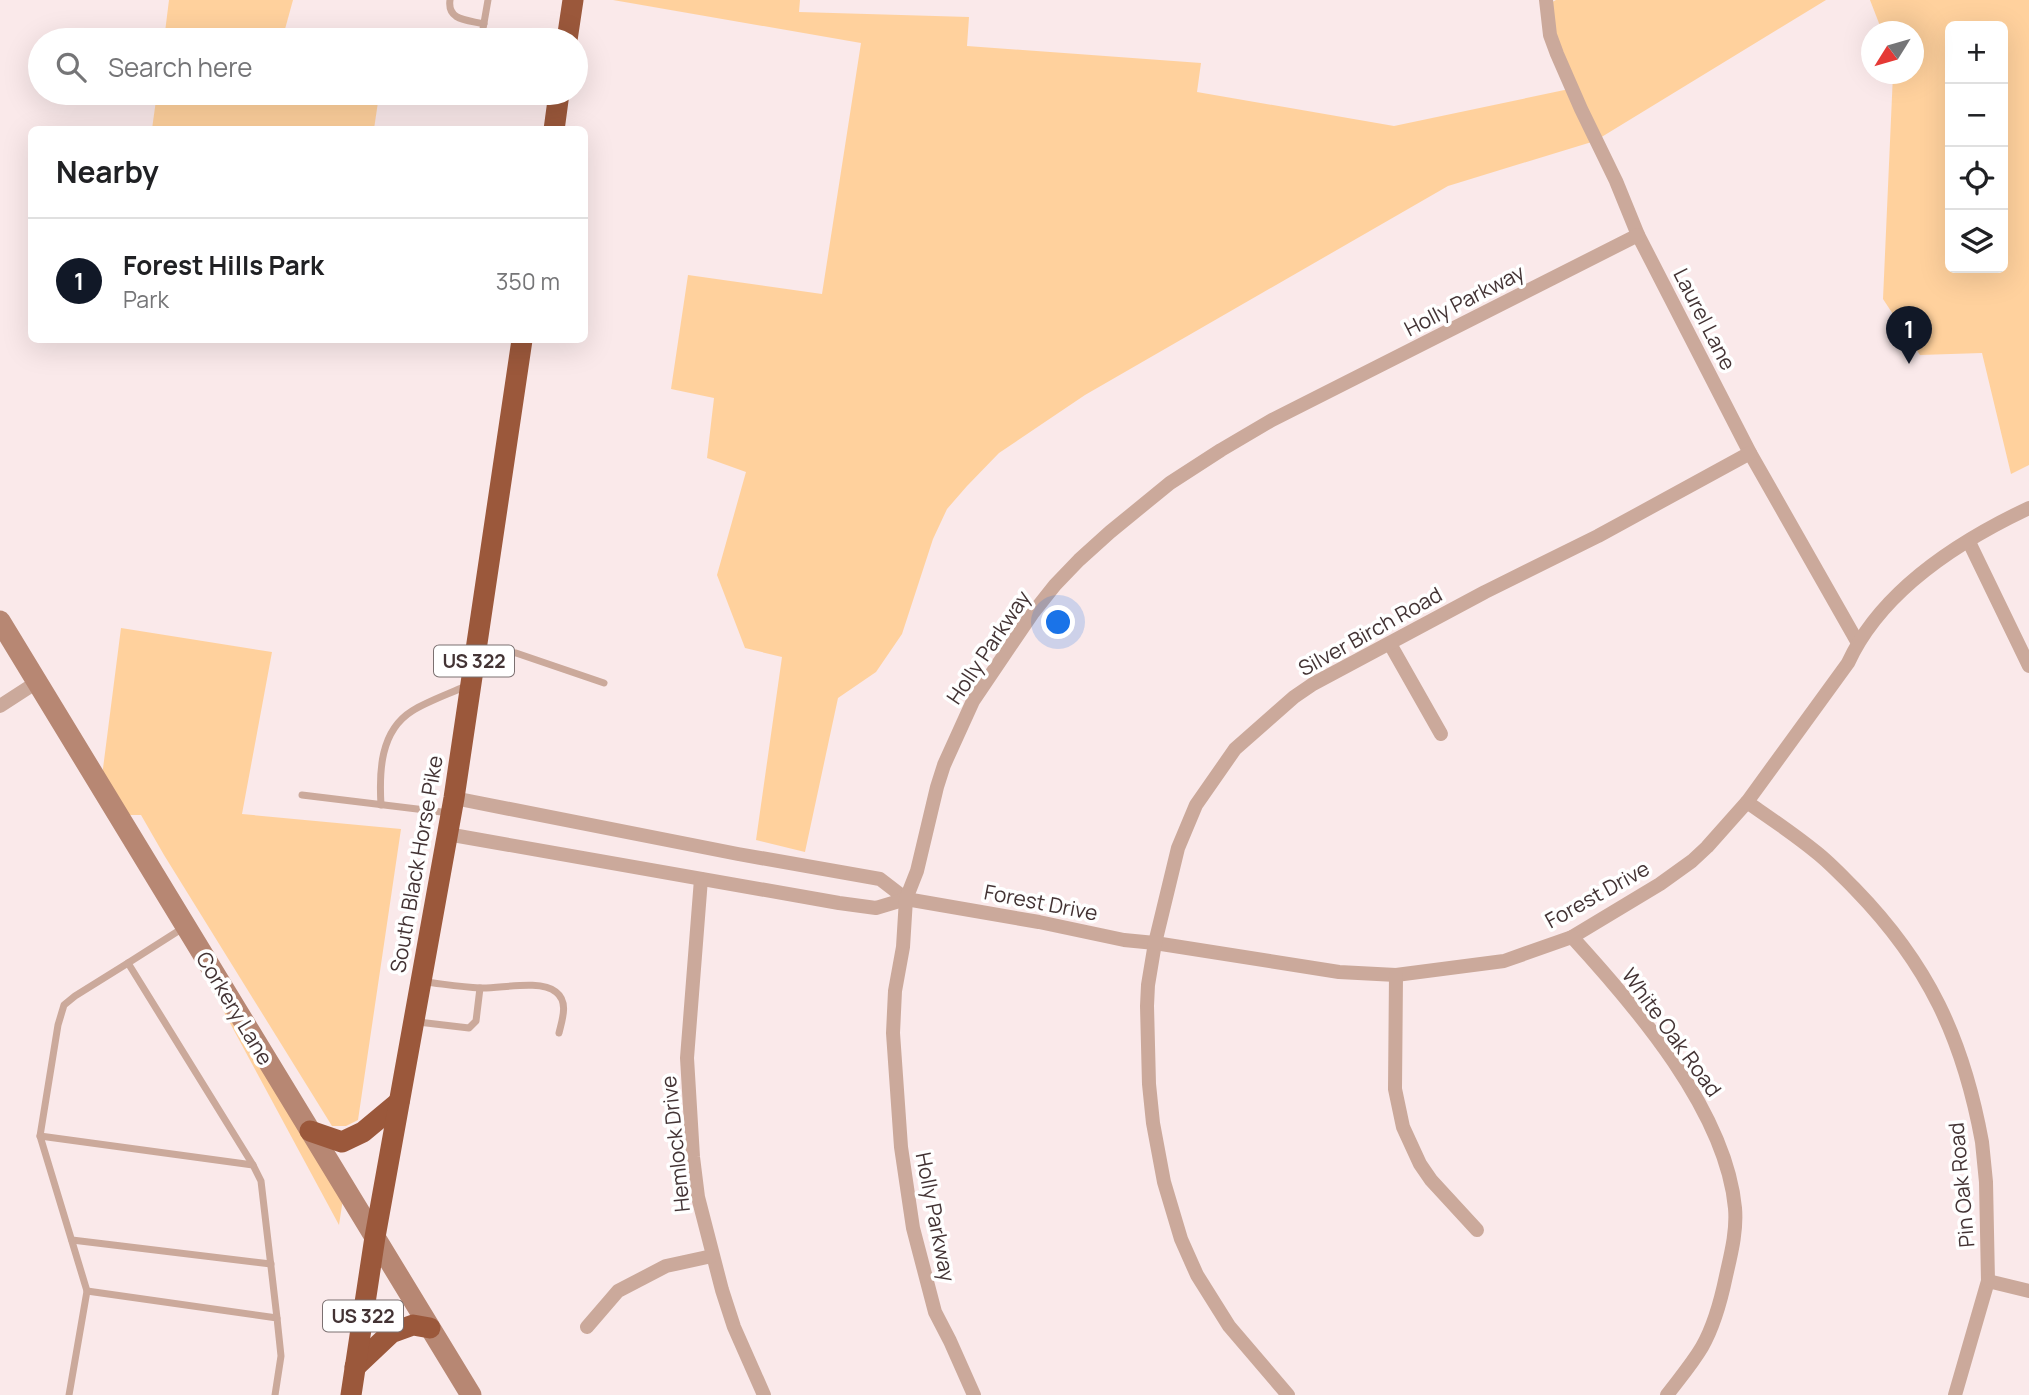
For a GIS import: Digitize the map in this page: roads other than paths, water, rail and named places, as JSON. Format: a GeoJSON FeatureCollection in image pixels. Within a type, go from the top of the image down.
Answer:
{"type":"FeatureCollection","features":[{"type":"Feature","properties":{"kind":"highway"},"geometry":{"type":"LineString","coordinates":[[569,28],[573,0]]}},
{"type":"Feature","properties":{"kind":"highway"},"geometry":{"type":"LineString","coordinates":[[555,126],[557,105]]}},
{"type":"Feature","properties":{"kind":"highway","name":"South Black Horse Pike"},"geometry":{"type":"LineString","coordinates":[[351,1395],[375,1237],[451,815],[522,343]]}},
{"type":"Feature","properties":{"kind":"highway"},"geometry":{"type":"LineString","coordinates":[[310,1130],[342,1142],[363,1132],[399,1102]]}},
{"type":"Feature","properties":{"kind":"highway"},"geometry":{"type":"LineString","coordinates":[[355,1367],[391,1333],[413,1325],[430,1328]]}},
{"type":"Feature","properties":{"kind":"street","name":"Laurel Lane"},"geometry":{"type":"LineString","coordinates":[[1546,0],[1550,35],[1557,54],[1638,235],[1750,453],[1858,643]]}},
{"type":"Feature","properties":{"kind":"street","name":"Holly Parkway"},"geometry":{"type":"LineString","coordinates":[[974,1395],[935,1312],[913,1228],[905,1186],[893,1012],[903,947],[906,899],[917,871],[944,765],[973,701],[1032,614],[1079,560],[1170,483],[1238,440],[1325,393],[1638,235]]}},
{"type":"Feature","properties":{"kind":"street","name":"Silver Birch Road"},"geometry":{"type":"LineString","coordinates":[[1287,1395],[1241,1342],[1207,1293],[1188,1257],[1164,1182],[1153,1123],[1147,1044],[1148,985],[1155,943],[1178,848],[1196,805],[1235,749],[1294,697],[1313,684],[1485,592],[1598,536],[1750,453]]}},
{"type":"Feature","properties":{"kind":"street","name":"Forest Drive"},"geometry":{"type":"LineString","coordinates":[[451,815],[701,879],[876,908],[906,899],[1124,940],[1339,972],[1396,975],[1504,961],[1572,937],[1676,873],[1707,847],[1747,802],[1848,663],[1858,643],[1897,596],[1917,576],[1999,523],[2029,508]]}},
{"type":"Feature","properties":{"kind":"street"},"geometry":{"type":"LineString","coordinates":[[1969,542],[2029,666]]}},
{"type":"Feature","properties":{"kind":"street","name":"Corkery Lane"},"geometry":{"type":"LineString","coordinates":[[0,621],[471,1395]]}},
{"type":"Feature","properties":{"kind":"street"},"geometry":{"type":"LineString","coordinates":[[1390,644],[1441,734]]}},
{"type":"Feature","properties":{"kind":"street"},"geometry":{"type":"LineString","coordinates":[[0,706],[37,682]]}},
{"type":"Feature","properties":{"kind":"street","name":"Pin Oak Road"},"geometry":{"type":"LineString","coordinates":[[1747,802],[1819,854],[1875,910],[1912,957],[1938,1000],[1963,1064],[1980,1132],[1986,1182],[1988,1281],[1955,1395]]}},
{"type":"Feature","properties":{"kind":"street","name":"Forest Drive"},"geometry":{"type":"LineString","coordinates":[[451,815],[737,854],[880,879],[906,899]]}},
{"type":"Feature","properties":{"kind":"street","name":"Hemlock Drive"},"geometry":{"type":"LineString","coordinates":[[701,879],[689,1018],[688,1071],[691,1138],[698,1197],[712,1256],[734,1328],[764,1395]]}},
{"type":"Feature","properties":{"kind":"street","name":"White Oak Road"},"geometry":{"type":"LineString","coordinates":[[1572,937],[1635,1010],[1696,1098],[1723,1152],[1732,1191],[1735,1211],[1733,1240],[1717,1308],[1703,1345],[1667,1395]]}},
{"type":"Feature","properties":{"kind":"street"},"geometry":{"type":"LineString","coordinates":[[1396,975],[1395,1089],[1403,1127],[1420,1164],[1431,1180],[1477,1230]]}},
{"type":"Feature","properties":{"kind":"street"},"geometry":{"type":"LineString","coordinates":[[587,1327],[618,1291],[666,1266],[712,1256]]}},
{"type":"Feature","properties":{"kind":"street"},"geometry":{"type":"LineString","coordinates":[[1988,1281],[2029,1290]]}},
{"type":"Feature","properties":{"kind":"lane"},"geometry":{"type":"LineString","coordinates":[[450,0],[449,9],[452,15],[484,24]]}},
{"type":"Feature","properties":{"kind":"lane"},"geometry":{"type":"LineString","coordinates":[[483,28],[488,0]]}},
{"type":"Feature","properties":{"kind":"lane"},"geometry":{"type":"LineString","coordinates":[[476,651],[516,653],[604,683]]}},
{"type":"Feature","properties":{"kind":"lane"},"geometry":{"type":"LineString","coordinates":[[381,805],[382,760],[394,729],[411,711],[471,684]]}},
{"type":"Feature","properties":{"kind":"lane"},"geometry":{"type":"LineString","coordinates":[[302,795],[451,815]]}},
{"type":"Feature","properties":{"kind":"lane"},"geometry":{"type":"LineString","coordinates":[[69,1395],[87,1291],[40,1136],[58,1025],[64,1005],[75,996],[185,926]]}},
{"type":"Feature","properties":{"kind":"lane"},"geometry":{"type":"LineString","coordinates":[[128,963],[261,1181],[281,1356],[275,1395]]}},
{"type":"Feature","properties":{"kind":"lane"},"geometry":{"type":"LineString","coordinates":[[421,982],[480,988],[542,985],[556,992],[562,999],[564,1008],[559,1033]]}},
{"type":"Feature","properties":{"kind":"lane"},"geometry":{"type":"LineString","coordinates":[[414,1021],[469,1028],[476,1021],[480,988]]}},
{"type":"Feature","properties":{"kind":"lane"},"geometry":{"type":"LineString","coordinates":[[40,1136],[253,1165]]}},
{"type":"Feature","properties":{"kind":"lane"},"geometry":{"type":"LineString","coordinates":[[72,1240],[271,1265]]}},
{"type":"Feature","properties":{"kind":"lane"},"geometry":{"type":"LineString","coordinates":[[87,1291],[277,1318]]}},
{"type":"Feature","properties":{"kind":"place","name":"Forest Hills Park"},"geometry":{"type":"Point","coordinates":[1909,364]}}]}
